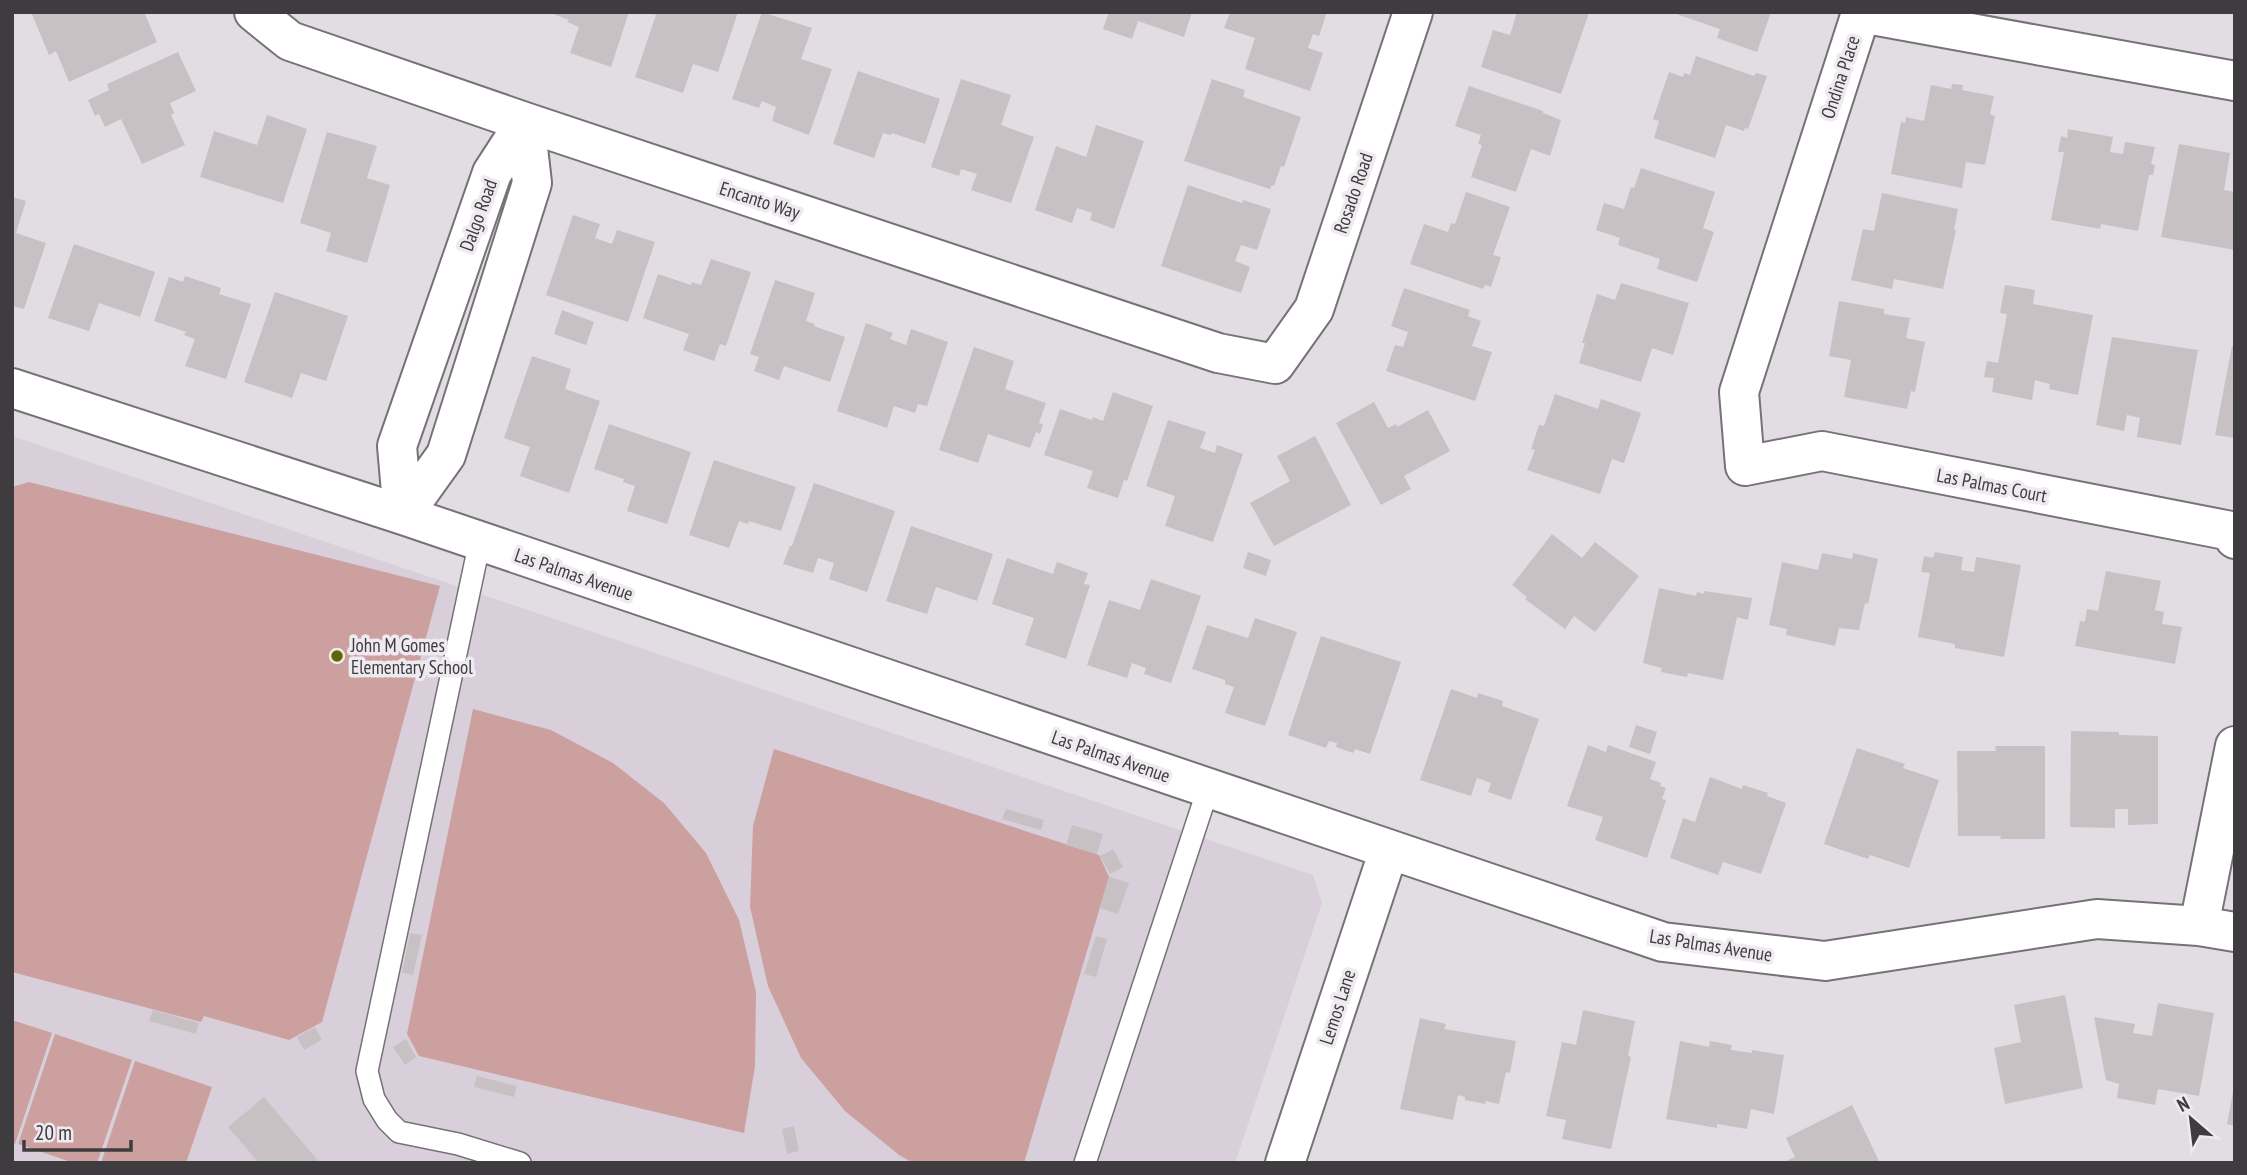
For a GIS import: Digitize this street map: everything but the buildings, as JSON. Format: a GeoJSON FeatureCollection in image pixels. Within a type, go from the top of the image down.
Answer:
{"type":"FeatureCollection","features":[{"type":"Feature","properties":{"kind":"street","name":"Rosado Road"},"geometry":{"type":"LineString","coordinates":[[1275,364],[1314,309],[1413,12]]}},
{"type":"Feature","properties":{"kind":"street","name":"Encanto Way"},"geometry":{"type":"LineString","coordinates":[[254,13],[290,41],[525,122],[1218,352],[1275,364]]}},
{"type":"Feature","properties":{"kind":"street","name":"Ondina Place"},"geometry":{"type":"LineString","coordinates":[[1745,466],[1739,392],[1861,13],[2235,81]]}},
{"type":"Feature","properties":{"kind":"street","name":"Dalgo Road"},"geometry":{"type":"LineString","coordinates":[[403,515],[397,446],[492,173],[525,122]]}},
{"type":"Feature","properties":{"kind":"street","name":"Las Palmas Avenue"},"geometry":{"type":"LineString","coordinates":[[12,388],[403,515],[1663,942],[1825,961],[2097,919],[2217,929]]}},
{"type":"Feature","properties":{"kind":"street","name":"Las Palmas Court"},"geometry":{"type":"LineString","coordinates":[[1745,466],[1822,451],[2231,531],[2235,539]]}},
{"type":"Feature","properties":{"kind":"street"},"geometry":{"type":"LineString","coordinates":[[2217,929],[2235,746]]}},
{"type":"Feature","properties":{"kind":"street","name":"Lemos Lane"},"geometry":{"type":"LineString","coordinates":[[1290,1162],[1389,850]]}},
{"type":"Feature","properties":{"kind":"lane"},"geometry":{"type":"LineString","coordinates":[[480,541],[367,1071],[374,1099],[387,1120],[399,1132],[458,1144],[520,1163]]}},
{"type":"Feature","properties":{"kind":"lane"},"geometry":{"type":"LineString","coordinates":[[1085,1163],[1208,789]]}},
{"type":"Feature","properties":{"kind":"shaded area","name":"John M Gomes Elementary School"},"geometry":{"type":"Polygon","coordinates":[[[12,436],[1313,875],[1322,903],[1235,1163],[12,1163],[12,436]]]}},
{"type":"Feature","properties":{"kind":"shaded area"},"geometry":{"type":"Polygon","coordinates":[[[29,482],[440,586],[322,1022],[289,1040],[204,1016],[201,1022],[12,972],[12,487],[29,482]]]}},
{"type":"Feature","properties":{"kind":"shaded area"},"geometry":{"type":"Polygon","coordinates":[[[473,709],[551,730],[613,763],[664,803],[706,853],[739,920],[756,992],[755,1066],[744,1133],[419,1056],[407,1034],[473,709]]]}},
{"type":"Feature","properties":{"kind":"shaded area"},"geometry":{"type":"Polygon","coordinates":[[[774,749],[1099,855],[1109,877],[1024,1163],[913,1163],[899,1155],[845,1111],[801,1058],[768,986],[750,907],[753,826],[774,749]]]}},
{"type":"Feature","properties":{"kind":"shaded area"},"geometry":{"type":"Polygon","coordinates":[[[12,1020],[52,1033],[15,1144],[12,1143],[12,1020]]]}},
{"type":"Feature","properties":{"kind":"shaded area"},"geometry":{"type":"Polygon","coordinates":[[[55,1034],[132,1060],[97,1163],[74,1163],[18,1144],[55,1034]]]}},
{"type":"Feature","properties":{"kind":"shaded area"},"geometry":{"type":"Polygon","coordinates":[[[135,1061],[212,1087],[186,1163],[101,1163],[135,1061]]]}},
{"type":"Feature","properties":{"kind":"place","name":"John M Gomes Elementary School"},"geometry":{"type":"Point","coordinates":[337,656]}}]}
